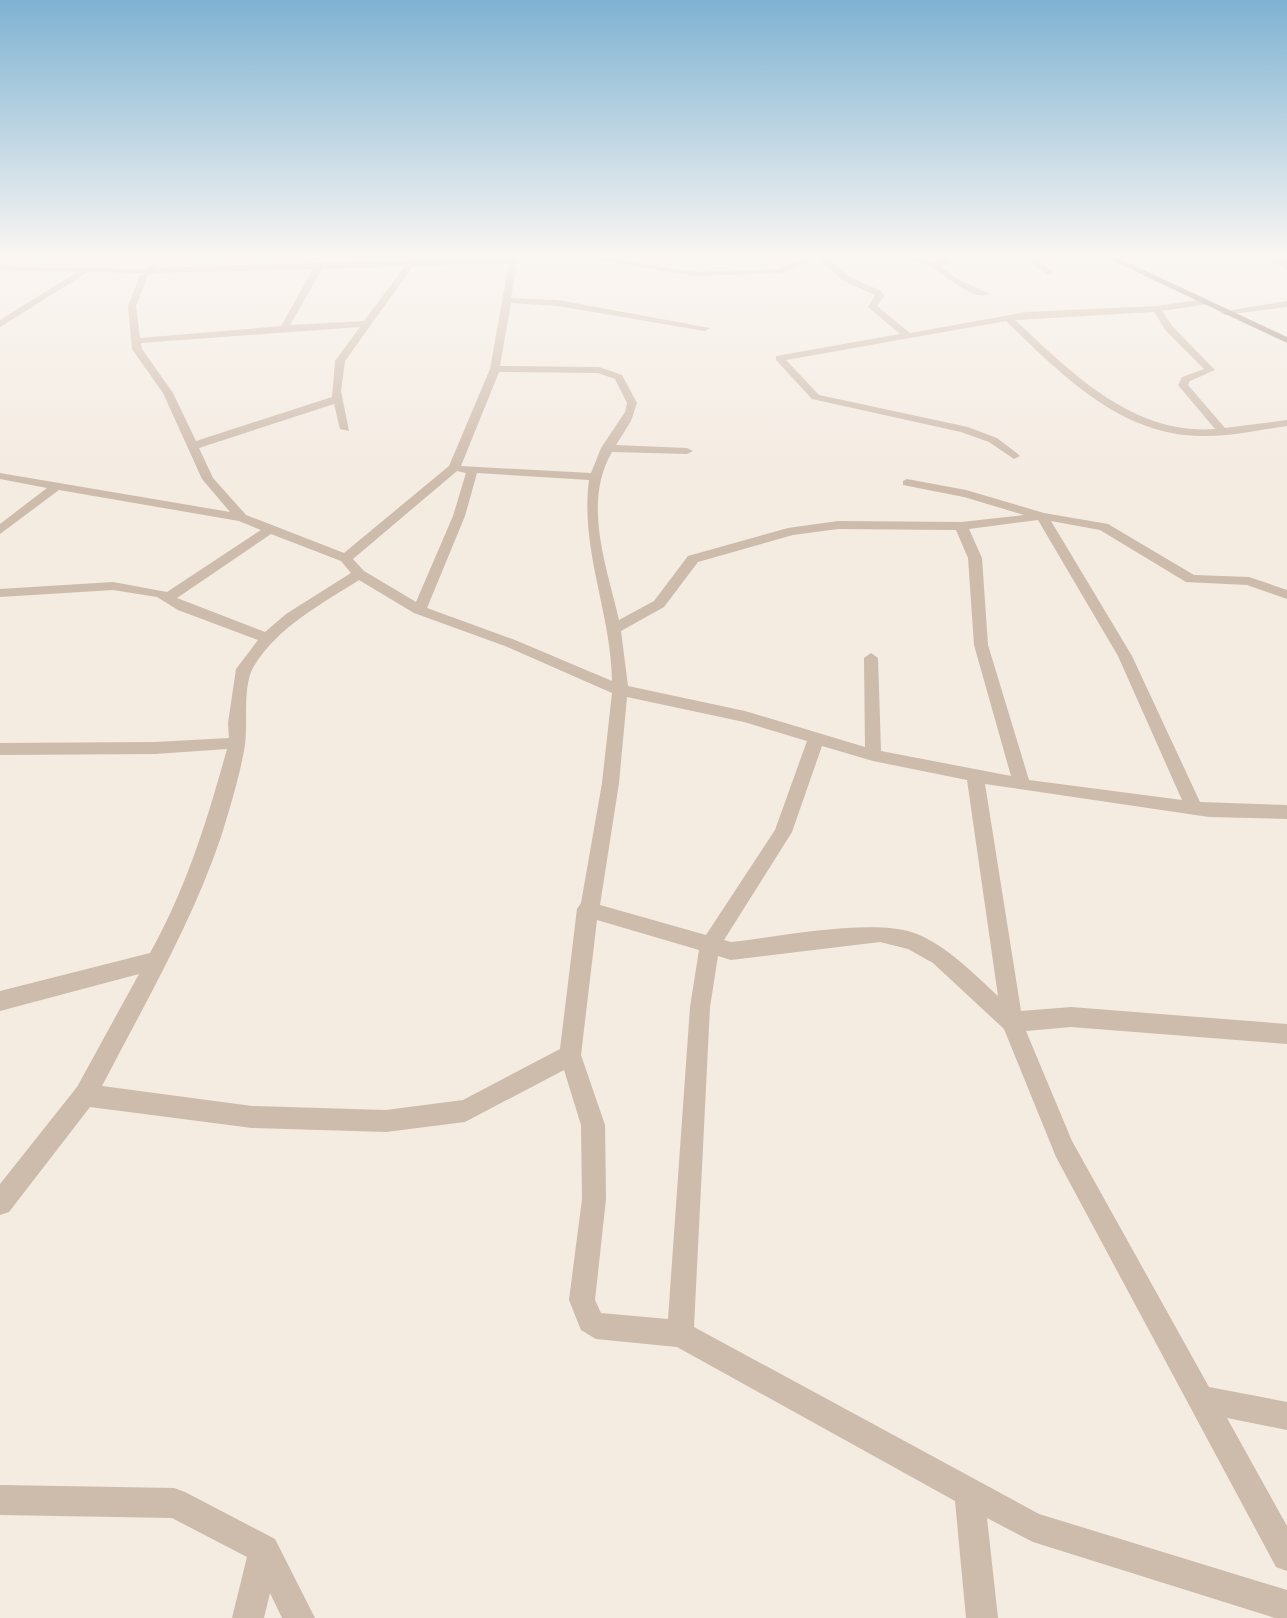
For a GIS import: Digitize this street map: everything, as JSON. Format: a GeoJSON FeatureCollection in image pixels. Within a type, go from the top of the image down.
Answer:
{"type":"FeatureCollection","features":[{"type":"Feature","properties":{"kind":"street"},"geometry":{"type":"LineString","coordinates":[[135,333],[137,349],[168,393],[208,479],[242,518]]}},
{"type":"Feature","properties":{"kind":"street"},"geometry":{"type":"LineString","coordinates":[[136,341],[233,333]]}},
{"type":"Feature","properties":{"kind":"street"},"geometry":{"type":"LineString","coordinates":[[345,429],[336,391],[340,362],[360,333]]}},
{"type":"Feature","properties":{"kind":"street"},"geometry":{"type":"LineString","coordinates":[[346,558],[454,468],[495,369],[502,333]]}},
{"type":"Feature","properties":{"kind":"street"},"geometry":{"type":"LineString","coordinates":[[916,333],[781,356],[779,359],[817,397],[964,429],[993,440],[1014,456]]}},
{"type":"Feature","properties":{"kind":"street"},"geometry":{"type":"LineString","coordinates":[[1023,333],[1081,387],[1125,413],[1173,431],[1200,433],[1287,423]]}},
{"type":"Feature","properties":{"kind":"street"},"geometry":{"type":"LineString","coordinates":[[1173,333],[1210,370],[1185,379],[1183,384],[1222,431]]}},
{"type":"Feature","properties":{"kind":"street"},"geometry":{"type":"LineString","coordinates":[[1270,333],[1287,340]]}},
{"type":"Feature","properties":{"kind":"street"},"geometry":{"type":"LineString","coordinates":[[495,369],[599,369],[619,377],[632,403],[632,409],[607,448],[595,477],[592,526],[613,629],[620,691],[600,845],[575,987],[570,1055],[593,1125],[594,1199],[582,1300],[586,1314],[596,1326],[680,1334],[1033,1527],[1287,1606]]}},
{"type":"Feature","properties":{"kind":"street"},"geometry":{"type":"LineString","coordinates":[[193,446],[338,399]]}},
{"type":"Feature","properties":{"kind":"street"},"geometry":{"type":"LineString","coordinates":[[607,448],[687,451]]}},
{"type":"Feature","properties":{"kind":"street"},"geometry":{"type":"LineString","coordinates":[[454,468],[595,477]]}},
{"type":"Feature","properties":{"kind":"street"},"geometry":{"type":"LineString","coordinates":[[419,610],[459,516],[472,471]]}},
{"type":"Feature","properties":{"kind":"street"},"geometry":{"type":"LineString","coordinates":[[0,476],[242,518],[346,558],[359,574],[419,610],[510,643],[620,691],[746,718],[873,755],[1022,785],[1194,808],[1287,812]]}},
{"type":"Feature","properties":{"kind":"street"},"geometry":{"type":"LineString","coordinates":[[907,483],[966,494],[1042,516],[1104,527],[1191,579],[1249,581],[1287,595]]}},
{"type":"Feature","properties":{"kind":"street"},"geometry":{"type":"LineString","coordinates":[[0,530],[57,486]]}},
{"type":"Feature","properties":{"kind":"street"},"geometry":{"type":"LineString","coordinates":[[613,629],[659,604],[686,565],[702,555],[813,527],[961,526],[1042,516]]}},
{"type":"Feature","properties":{"kind":"street"},"geometry":{"type":"LineString","coordinates":[[1042,516],[1125,656],[1194,808]]}},
{"type":"Feature","properties":{"kind":"street"},"geometry":{"type":"LineString","coordinates":[[961,526],[975,558],[981,645],[1022,785]]}},
{"type":"Feature","properties":{"kind":"street"},"geometry":{"type":"LineString","coordinates":[[167,598],[270,528]]}},
{"type":"Feature","properties":{"kind":"street"},"geometry":{"type":"LineString","coordinates":[[0,1203],[85,1095],[180,918],[212,836],[237,743],[236,723],[244,669],[267,638],[291,617],[359,574]]}},
{"type":"Feature","properties":{"kind":"street"},"geometry":{"type":"LineString","coordinates":[[0,593],[113,586],[167,598],[267,638]]}},
{"type":"Feature","properties":{"kind":"street"},"geometry":{"type":"LineString","coordinates":[[871,658],[873,755]]}},
{"type":"Feature","properties":{"kind":"street"},"geometry":{"type":"LineString","coordinates":[[680,1334],[700,1007],[709,947],[783,832],[816,740]]}},
{"type":"Feature","properties":{"kind":"street"},"geometry":{"type":"LineString","coordinates":[[0,749],[155,748],[237,743]]}},
{"type":"Feature","properties":{"kind":"street"},"geometry":{"type":"LineString","coordinates":[[975,776],[1012,1022],[1064,1149],[1287,1556]]}},
{"type":"Feature","properties":{"kind":"street"},"geometry":{"type":"LineString","coordinates":[[587,909],[709,947],[731,951],[880,934],[912,941],[940,957],[1012,1022],[1071,1017],[1287,1034]]}},
{"type":"Feature","properties":{"kind":"street"},"geometry":{"type":"LineString","coordinates":[[0,1001],[156,961]]}},
{"type":"Feature","properties":{"kind":"street"},"geometry":{"type":"LineString","coordinates":[[85,1095],[252,1117],[386,1121],[465,1111],[570,1055]]}},
{"type":"Feature","properties":{"kind":"street"},"geometry":{"type":"LineString","coordinates":[[1200,1399],[1287,1416]]}},
{"type":"Feature","properties":{"kind":"street"},"geometry":{"type":"LineString","coordinates":[[969,1492],[982,1618]]}},
{"type":"Feature","properties":{"kind":"street"},"geometry":{"type":"LineString","coordinates":[[0,1500],[174,1503],[264,1550],[299,1618]]}},
{"type":"Feature","properties":{"kind":"street"},"geometry":{"type":"LineString","coordinates":[[248,1618],[264,1550]]}}]}
